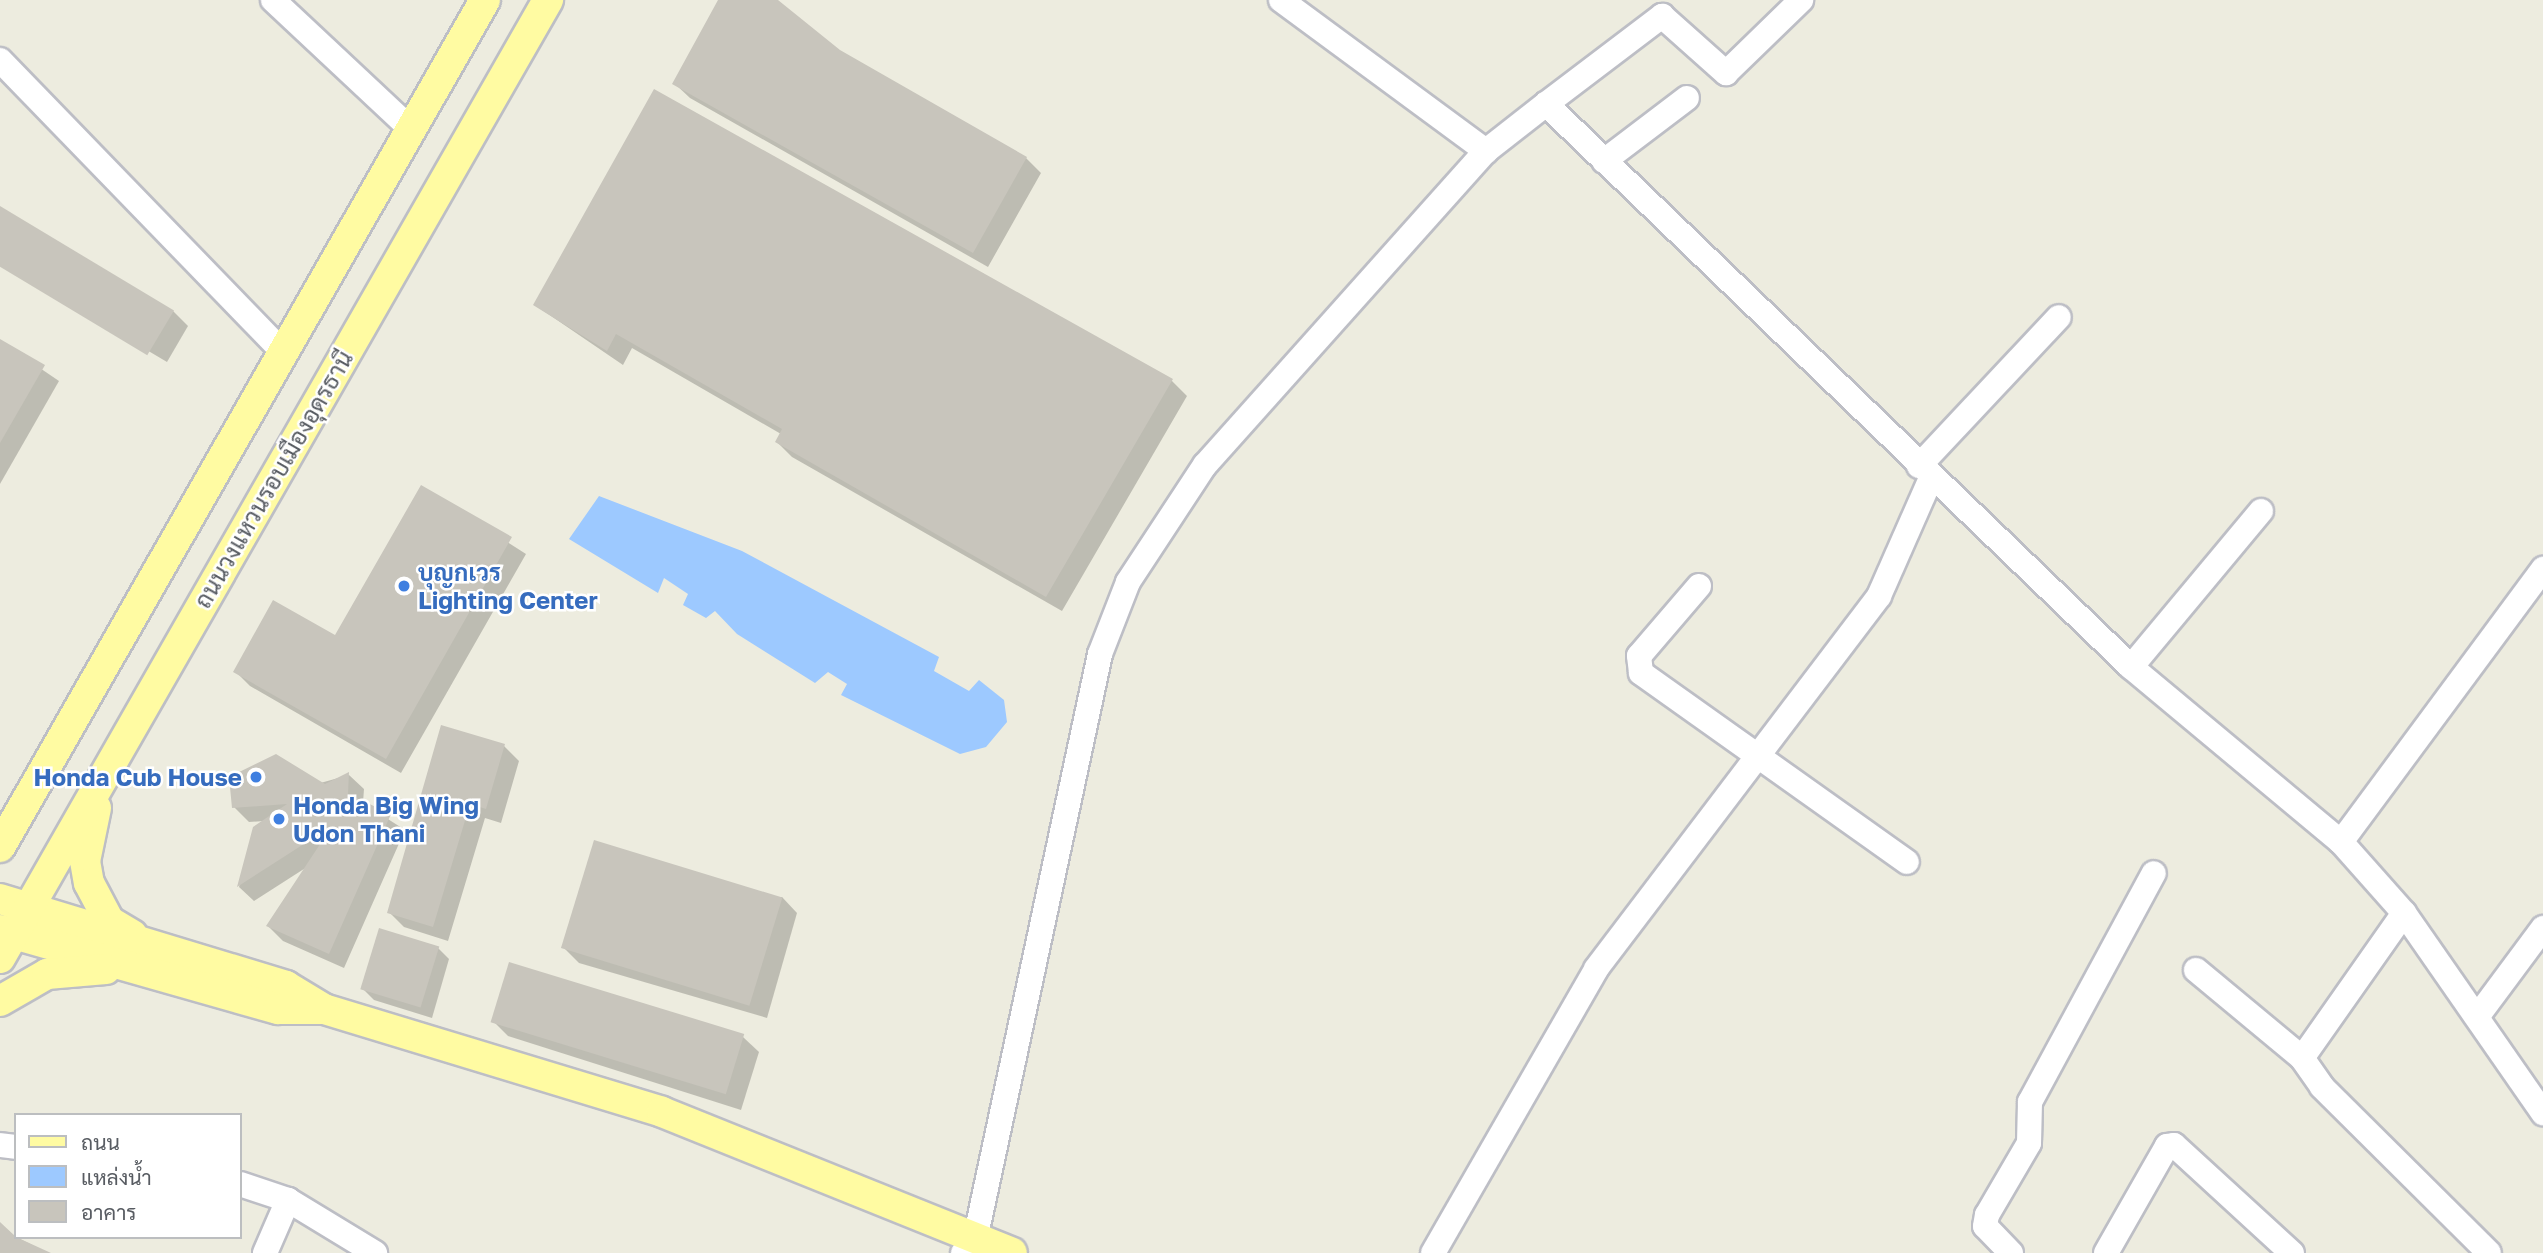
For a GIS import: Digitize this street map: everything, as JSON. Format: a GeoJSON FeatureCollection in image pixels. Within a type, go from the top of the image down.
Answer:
{"type":"FeatureCollection","features":[{"type":"Feature","properties":{"kind":"main road"},"geometry":{"type":"LineString","coordinates":[[0,847],[281,350],[485,0]]}},
{"type":"Feature","properties":{"kind":"main road","name":"ถนนวงแหวนรอบเมืองอุดรธานี"},"geometry":{"type":"LineString","coordinates":[[5,941],[30,908],[548,0]]}},
{"type":"Feature","properties":{"kind":"main road"},"geometry":{"type":"LineString","coordinates":[[103,777],[85,861],[96,904],[109,921],[151,961]]}},
{"type":"Feature","properties":{"kind":"main road"},"geometry":{"type":"LineString","coordinates":[[0,808],[39,778]]}},
{"type":"Feature","properties":{"kind":"main road"},"geometry":{"type":"LineString","coordinates":[[0,899],[30,908],[151,961]]}},
{"type":"Feature","properties":{"kind":"main road"},"geometry":{"type":"LineString","coordinates":[[5,941],[151,961],[286,986],[324,1009],[662,1112],[970,1244],[1012,1253]]}},
{"type":"Feature","properties":{"kind":"main road"},"geometry":{"type":"LineString","coordinates":[[0,1001],[47,974],[151,961]]}},
{"type":"Feature","properties":{"kind":"street"},"geometry":{"type":"LineString","coordinates":[[273,0],[410,128]]}},
{"type":"Feature","properties":{"kind":"street"},"geometry":{"type":"LineString","coordinates":[[1281,0],[1486,151]]}},
{"type":"Feature","properties":{"kind":"street"},"geometry":{"type":"LineString","coordinates":[[970,1244],[1088,703],[1128,582],[1205,465],[1486,151],[1546,104],[1662,16],[1726,73],[1801,0]]}},
{"type":"Feature","properties":{"kind":"street"},"geometry":{"type":"LineString","coordinates":[[0,60],[281,350]]}},
{"type":"Feature","properties":{"kind":"street"},"geometry":{"type":"LineString","coordinates":[[1604,161],[1687,99]]}},
{"type":"Feature","properties":{"kind":"street"},"geometry":{"type":"LineString","coordinates":[[1546,104],[1925,472],[2131,667],[2341,842],[2404,913],[2543,1113]]}},
{"type":"Feature","properties":{"kind":"street"},"geometry":{"type":"LineString","coordinates":[[1433,1253],[1596,969],[1760,760],[1879,596],[1925,472],[2059,317]]}},
{"type":"Feature","properties":{"kind":"street"},"geometry":{"type":"LineString","coordinates":[[2131,667],[2261,511]]}},
{"type":"Feature","properties":{"kind":"street"},"geometry":{"type":"LineString","coordinates":[[2341,842],[2543,569]]}},
{"type":"Feature","properties":{"kind":"street"},"geometry":{"type":"LineString","coordinates":[[1699,586],[1638,666],[1760,760],[1907,862]]}},
{"type":"Feature","properties":{"kind":"street"},"geometry":{"type":"LineString","coordinates":[[2011,1253],[1985,1226],[1987,1215],[2029,1143],[2031,1102],[2154,873]]}},
{"type":"Feature","properties":{"kind":"street"},"geometry":{"type":"LineString","coordinates":[[2302,1058],[2404,913]]}},
{"type":"Feature","properties":{"kind":"street"},"geometry":{"type":"LineString","coordinates":[[2477,1017],[2543,928]]}},
{"type":"Feature","properties":{"kind":"street"},"geometry":{"type":"LineString","coordinates":[[2196,970],[2302,1058],[2322,1087],[2489,1253]]}},
{"type":"Feature","properties":{"kind":"street"},"geometry":{"type":"LineString","coordinates":[[2106,1253],[2167,1146],[2174,1145],[2292,1253]]}},
{"type":"Feature","properties":{"kind":"street"},"geometry":{"type":"LineString","coordinates":[[242,1185],[289,1200],[375,1253]]}},
{"type":"Feature","properties":{"kind":"street"},"geometry":{"type":"LineString","coordinates":[[265,1253],[289,1200]]}},
{"type":"Feature","properties":{"kind":"water"},"geometry":{"type":"Polygon","coordinates":[[[599,496],[742,551],[939,657],[934,671],[969,691],[979,680],[1004,700],[1007,722],[986,747],[960,754],[841,695],[847,684],[828,672],[815,683],[737,634],[715,611],[706,618],[683,605],[688,594],[664,578],[658,593],[569,539],[599,496]]]}},
{"type":"Feature","properties":{"kind":"building"},"geometry":{"type":"Polygon","coordinates":[[[718,0],[778,0],[840,50],[1027,157],[973,253],[672,84],[718,0]]]}},
{"type":"Feature","properties":{"kind":"building"},"geometry":{"type":"Polygon","coordinates":[[[654,89],[1173,379],[1046,597],[775,442],[782,429],[616,334],[607,351],[533,305],[654,89]]]}},
{"type":"Feature","properties":{"kind":"building"},"geometry":{"type":"Polygon","coordinates":[[[0,206],[174,311],[147,355],[0,267],[0,206]]]}},
{"type":"Feature","properties":{"kind":"building"},"geometry":{"type":"Polygon","coordinates":[[[0,339],[45,365],[0,443],[0,339]]]}},
{"type":"Feature","properties":{"kind":"building"},"geometry":{"type":"Polygon","coordinates":[[[421,485],[512,537],[386,759],[233,672],[273,600],[335,635],[421,485]]]}},
{"type":"Feature","properties":{"kind":"building"},"geometry":{"type":"Polygon","coordinates":[[[441,725],[505,744],[486,809],[470,804],[433,927],[387,913],[441,725]]]}},
{"type":"Feature","properties":{"kind":"building"},"geometry":{"type":"Polygon","coordinates":[[[276,754],[325,784],[349,772],[348,794],[391,814],[329,954],[266,926],[332,826],[237,887],[253,827],[287,804],[232,808],[229,777],[276,754]]]}},
{"type":"Feature","properties":{"kind":"building"},"geometry":{"type":"Polygon","coordinates":[[[594,840],[782,898],[749,1006],[561,948],[594,840]]]}},
{"type":"Feature","properties":{"kind":"building"},"geometry":{"type":"Polygon","coordinates":[[[379,928],[439,946],[421,1008],[360,989],[379,928]]]}},
{"type":"Feature","properties":{"kind":"building"},"geometry":{"type":"Polygon","coordinates":[[[509,962],[744,1034],[726,1094],[491,1022],[509,962]]]}},
{"type":"Feature","properties":{"kind":"building"},"geometry":{"type":"Polygon","coordinates":[[[0,1222],[14,1235],[14,1239],[20,1239],[51,1253],[0,1253],[0,1222]]]}},
{"type":"Feature","properties":{"kind":"place","name":"บุญกเวร Lighting Center"},"geometry":{"type":"Point","coordinates":[404,586]}},
{"type":"Feature","properties":{"kind":"place","name":"Honda Cub House"},"geometry":{"type":"Point","coordinates":[256,777]}},
{"type":"Feature","properties":{"kind":"place","name":"Honda Big Wing Udon Thani"},"geometry":{"type":"Point","coordinates":[279,819]}}]}
